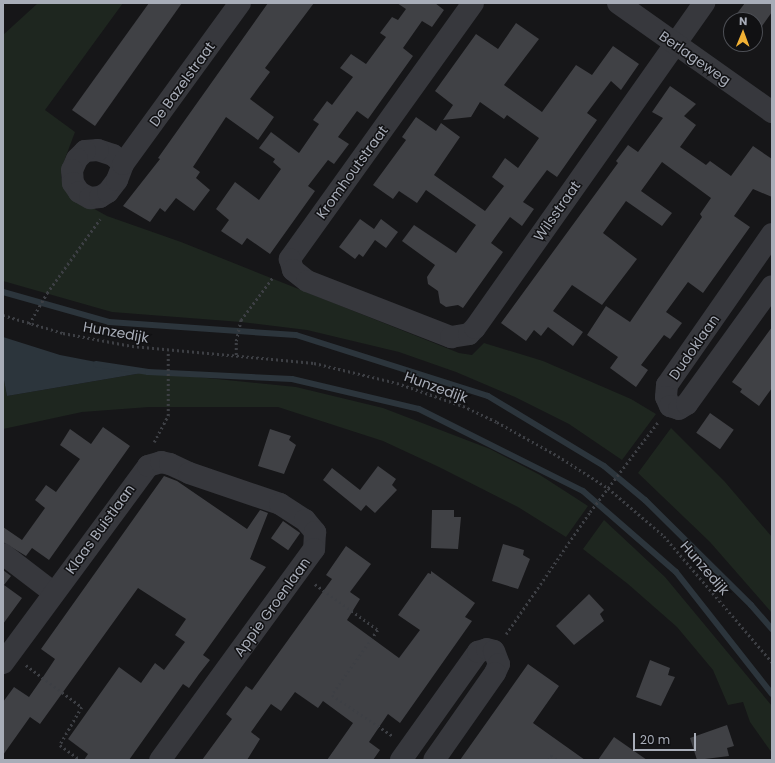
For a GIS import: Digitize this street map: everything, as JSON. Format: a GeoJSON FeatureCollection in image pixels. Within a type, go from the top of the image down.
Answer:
{"type":"FeatureCollection","features":[{"type":"Feature","properties":{"kind":"street","name":"De Bazelstraat"},"geometry":{"type":"LineString","coordinates":[[108,192],[117,180],[123,164],[240,3]]}},
{"type":"Feature","properties":{"kind":"street","name":"Kromhoutstraat"},"geometry":{"type":"LineString","coordinates":[[290,259],[473,3]]}},
{"type":"Feature","properties":{"kind":"street","name":"Berlageweg"},"geometry":{"type":"LineString","coordinates":[[618,3],[772,112]]}},
{"type":"Feature","properties":{"kind":"street","name":"Wilsstraat"},"geometry":{"type":"LineString","coordinates":[[290,259],[293,270],[301,279],[451,337],[469,334],[704,3]]}},
{"type":"Feature","properties":{"kind":"street"},"geometry":{"type":"LineString","coordinates":[[108,192],[100,197],[90,198],[79,192],[73,183],[72,170],[77,159],[85,151],[98,150],[113,156],[123,164]]}},
{"type":"Feature","properties":{"kind":"street","name":"Dudoklaan"},"geometry":{"type":"LineString","coordinates":[[772,234],[667,385],[666,398],[670,406],[680,409],[687,404],[772,286]]}},
{"type":"Feature","properties":{"kind":"street","name":"Appie Groenlaan"},"geometry":{"type":"LineString","coordinates":[[148,466],[161,462],[170,464],[229,487],[280,504],[305,520],[315,532],[314,549],[160,760]]}},
{"type":"Feature","properties":{"kind":"street","name":"Klaas Buistlaan"},"geometry":{"type":"LineString","coordinates":[[7,658],[148,466]]}},
{"type":"Feature","properties":{"kind":"street"},"geometry":{"type":"LineString","coordinates":[[3,554],[54,593]]}},
{"type":"Feature","properties":{"kind":"street"},"geometry":{"type":"LineString","coordinates":[[405,754],[478,652],[487,649],[494,651],[499,664],[495,673],[434,760]]}},
{"type":"Feature","properties":{"kind":"path"},"geometry":{"type":"LineString","coordinates":[[28,324],[47,293],[100,219],[108,192]]}},
{"type":"Feature","properties":{"kind":"path"},"geometry":{"type":"LineString","coordinates":[[236,355],[238,327],[268,284],[290,259]]}},
{"type":"Feature","properties":{"kind":"path","name":"Hunzedijk"},"geometry":{"type":"LineString","coordinates":[[3,315],[28,324],[97,340],[168,351],[236,355],[314,363],[430,394],[517,432],[608,488],[664,536],[772,662]]}},
{"type":"Feature","properties":{"kind":"path"},"geometry":{"type":"LineString","coordinates":[[148,466],[154,441],[167,423],[169,390],[168,351]]}},
{"type":"Feature","properties":{"kind":"path"},"geometry":{"type":"LineString","coordinates":[[494,651],[590,512],[624,469],[670,406]]}},
{"type":"Feature","properties":{"kind":"path"},"geometry":{"type":"LineString","coordinates":[[299,571],[378,630],[332,695],[405,754]]}},
{"type":"Feature","properties":{"kind":"path"},"geometry":{"type":"LineString","coordinates":[[7,658],[82,707],[60,745],[81,760]]}},
{"type":"Feature","properties":{"kind":"path"},"geometry":{"type":"LineString","coordinates":[[548,760],[551,755],[558,760]]}},
{"type":"Feature","properties":{"kind":"shaded area"},"geometry":{"type":"Polygon","coordinates":[[[38,3],[123,3],[45,110],[75,132],[63,164],[61,177],[65,189],[91,207],[107,216],[181,242],[459,353],[472,355],[484,343],[543,361],[631,399],[656,414],[622,460],[569,424],[515,397],[456,372],[399,352],[307,330],[241,322],[112,312],[3,281],[3,35],[38,3]]]}},
{"type":"Feature","properties":{"kind":"shaded area"},"geometry":{"type":"Polygon","coordinates":[[[3,337],[60,355],[148,372],[7,396],[3,375],[3,337]]]}},
{"type":"Feature","properties":{"kind":"shaded area"},"geometry":{"type":"Polygon","coordinates":[[[148,372],[296,387],[383,408],[490,449],[540,475],[588,506],[566,537],[518,507],[439,467],[383,441],[278,407],[149,407],[82,412],[3,429],[3,375],[7,396],[148,372]]]}},
{"type":"Feature","properties":{"kind":"shaded area"},"geometry":{"type":"Polygon","coordinates":[[[671,428],[725,482],[772,537],[772,613],[710,542],[638,473],[671,428]]]}},
{"type":"Feature","properties":{"kind":"shaded area"},"geometry":{"type":"Polygon","coordinates":[[[604,520],[665,577],[772,706],[772,753],[750,722],[743,702],[728,705],[713,670],[677,627],[628,584],[583,549],[604,520]]]}},
{"type":"Feature","properties":{"kind":"building"},"geometry":{"type":"Polygon","coordinates":[[[149,3],[182,3],[95,126],[72,110],[149,3]]]}},
{"type":"Feature","properties":{"kind":"building"},"geometry":{"type":"Polygon","coordinates":[[[268,3],[314,3],[265,68],[270,72],[250,99],[274,117],[258,140],[226,117],[193,167],[200,172],[196,178],[210,190],[194,211],[176,198],[165,212],[160,208],[150,222],[123,206],[160,159],[158,158],[268,3]]]}},
{"type":"Feature","properties":{"kind":"building"},"geometry":{"type":"Polygon","coordinates":[[[397,3],[435,3],[444,10],[432,27],[422,21],[403,48],[413,56],[368,119],[357,111],[338,137],[349,144],[334,164],[328,160],[308,186],[315,191],[270,254],[247,238],[242,245],[221,231],[229,220],[216,209],[235,182],[259,200],[281,169],[273,162],[275,159],[259,148],[271,132],[299,153],[319,124],[313,120],[327,101],[332,105],[353,77],[340,68],[351,54],[366,64],[386,37],[380,33],[392,17],[398,20],[406,9],[397,3]]]}},
{"type":"Feature","properties":{"kind":"building"},"geometry":{"type":"Polygon","coordinates":[[[745,3],[772,3],[772,12],[763,25],[763,12],[738,12],[745,3]]]}},
{"type":"Feature","properties":{"kind":"building"},"geometry":{"type":"Polygon","coordinates":[[[516,23],[539,39],[504,85],[542,112],[576,65],[592,75],[613,46],[639,64],[621,90],[611,81],[587,113],[597,120],[557,177],[547,170],[523,202],[534,209],[522,226],[510,217],[491,243],[503,252],[463,308],[458,305],[446,307],[440,303],[438,291],[428,284],[427,277],[435,265],[402,241],[414,225],[456,253],[476,225],[426,190],[417,203],[399,191],[393,199],[373,185],[406,140],[402,137],[416,117],[436,131],[441,123],[460,137],[434,175],[485,211],[504,186],[492,177],[505,158],[518,168],[539,138],[507,115],[504,119],[480,102],[471,117],[443,120],[453,105],[435,91],[476,34],[498,49],[516,23]]]}},
{"type":"Feature","properties":{"kind":"building"},"geometry":{"type":"Polygon","coordinates":[[[670,86],[696,104],[684,116],[696,125],[680,147],[706,165],[710,161],[731,176],[753,146],[772,159],[772,197],[753,189],[734,216],[750,227],[703,293],[688,282],[666,312],[682,323],[670,339],[664,335],[641,365],[648,370],[636,387],[610,368],[618,357],[587,335],[606,306],[630,322],[702,217],[700,214],[711,198],[662,162],[641,191],[672,213],[662,226],[626,201],[603,233],[637,259],[602,305],[572,285],[553,311],[583,332],[573,346],[548,327],[541,336],[534,330],[526,341],[501,323],[618,163],[616,161],[628,145],[638,152],[663,118],[652,112],[670,86]]]}},
{"type":"Feature","properties":{"kind":"building"},"geometry":{"type":"Polygon","coordinates":[[[360,219],[374,229],[381,219],[398,232],[386,248],[375,240],[363,257],[359,254],[355,259],[339,247],[360,219]]]}},
{"type":"Feature","properties":{"kind":"building"},"geometry":{"type":"Polygon","coordinates":[[[772,327],[772,388],[759,406],[740,392],[742,389],[732,382],[772,327]]]}},
{"type":"Feature","properties":{"kind":"building"},"geometry":{"type":"Polygon","coordinates":[[[710,413],[734,430],[720,449],[696,433],[710,413]]]}},
{"type":"Feature","properties":{"kind":"building"},"geometry":{"type":"Polygon","coordinates":[[[103,427],[130,446],[49,560],[32,548],[26,556],[3,542],[3,527],[22,540],[45,508],[35,500],[46,485],[56,492],[80,459],[60,445],[70,429],[91,444],[103,427]]]}},
{"type":"Feature","properties":{"kind":"building"},"geometry":{"type":"Polygon","coordinates":[[[270,429],[291,436],[289,440],[296,445],[284,474],[258,466],[270,429]]]}},
{"type":"Feature","properties":{"kind":"building"},"geometry":{"type":"Polygon","coordinates":[[[378,466],[396,479],[392,485],[397,490],[375,513],[366,505],[361,511],[323,480],[332,468],[360,490],[378,466]]]}},
{"type":"Feature","properties":{"kind":"building"},"geometry":{"type":"Polygon","coordinates":[[[164,476],[177,481],[247,529],[260,510],[268,513],[250,559],[266,567],[203,655],[210,660],[189,688],[183,684],[129,760],[84,760],[88,754],[68,739],[119,667],[141,683],[155,663],[164,670],[185,642],[175,635],[186,619],[138,588],[40,724],[30,717],[3,755],[3,702],[14,687],[29,697],[55,659],[41,649],[164,476]]]}},
{"type":"Feature","properties":{"kind":"building"},"geometry":{"type":"Polygon","coordinates":[[[432,510],[454,510],[454,517],[461,517],[458,549],[431,548],[432,510]]]}},
{"type":"Feature","properties":{"kind":"building"},"geometry":{"type":"Polygon","coordinates":[[[283,521],[300,533],[288,550],[271,538],[283,521]]]}},
{"type":"Feature","properties":{"kind":"building"},"geometry":{"type":"Polygon","coordinates":[[[503,544],[524,550],[523,555],[530,559],[518,589],[492,581],[503,544]]]}},
{"type":"Feature","properties":{"kind":"building"},"geometry":{"type":"Polygon","coordinates":[[[346,546],[371,564],[350,592],[360,599],[347,620],[399,658],[420,630],[398,615],[428,573],[431,574],[431,571],[475,603],[465,617],[472,621],[400,723],[388,714],[369,742],[380,750],[373,760],[327,760],[353,723],[323,701],[318,708],[295,692],[281,711],[271,704],[251,732],[260,739],[247,760],[202,760],[232,719],[226,714],[246,686],[252,690],[332,579],[326,575],[346,546]]]}},
{"type":"Feature","properties":{"kind":"building"},"geometry":{"type":"Polygon","coordinates":[[[3,570],[11,576],[4,585],[22,598],[3,624],[3,570]]]}},
{"type":"Feature","properties":{"kind":"building"},"geometry":{"type":"Polygon","coordinates":[[[589,594],[604,610],[600,614],[604,621],[574,645],[556,626],[589,594]]]}},
{"type":"Feature","properties":{"kind":"building"},"geometry":{"type":"Polygon","coordinates":[[[650,660],[670,668],[668,675],[675,677],[661,706],[636,697],[650,660]]]}},
{"type":"Feature","properties":{"kind":"building"},"geometry":{"type":"Polygon","coordinates":[[[528,664],[559,686],[533,723],[585,760],[460,760],[528,664]]]}},
{"type":"Feature","properties":{"kind":"building"},"geometry":{"type":"Polygon","coordinates":[[[727,725],[734,746],[727,748],[729,756],[697,760],[690,738],[727,725]]]}},
{"type":"Feature","properties":{"kind":"building"},"geometry":{"type":"Polygon","coordinates":[[[614,737],[647,760],[598,760],[614,737]]]}},
{"type":"Feature","properties":{"kind":"waterway"},"geometry":{"type":"LineString","coordinates":[[3,292],[109,322],[296,335],[488,396],[604,466],[645,500],[751,605],[772,629]]}},
{"type":"Feature","properties":{"kind":"waterway"},"geometry":{"type":"LineString","coordinates":[[96,364],[148,372],[292,379],[419,409],[583,491],[676,572],[772,694]]}}]}
